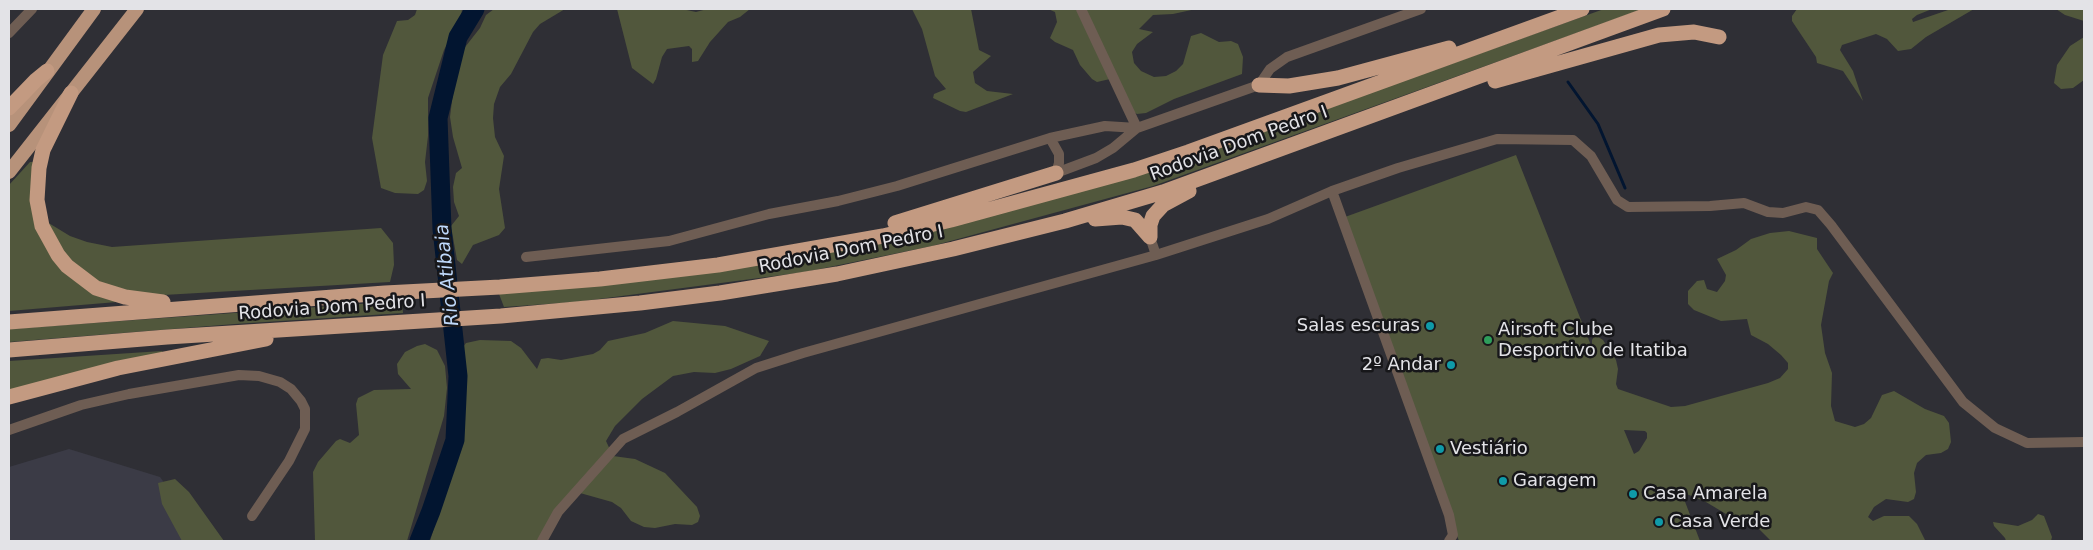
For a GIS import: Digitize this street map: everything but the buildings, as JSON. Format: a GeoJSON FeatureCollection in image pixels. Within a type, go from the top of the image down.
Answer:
{"type":"FeatureCollection","features":[{"type":"Feature","properties":{"kind":"highway"},"geometry":{"type":"LineString","coordinates":[[9,125],[94,9]]}},
{"type":"Feature","properties":{"kind":"highway"},"geometry":{"type":"LineString","coordinates":[[9,172],[137,9]]}},
{"type":"Feature","properties":{"kind":"highway","name":"Rodovia Dom Pedro I"},"geometry":{"type":"LineString","coordinates":[[9,322],[385,293],[500,287],[663,272],[883,236],[951,220],[1134,170],[1582,9]]}},
{"type":"Feature","properties":{"kind":"highway","name":"Rodovia Dom Pedro I"},"geometry":{"type":"LineString","coordinates":[[9,350],[301,328],[501,316],[676,298],[837,274],[953,250],[1065,221],[1163,192],[1376,116],[1663,9]]}},
{"type":"Feature","properties":{"kind":"highway"},"geometry":{"type":"LineString","coordinates":[[1259,85],[1289,86],[1338,78],[1556,18]]}},
{"type":"Feature","properties":{"kind":"highway"},"geometry":{"type":"LineString","coordinates":[[1376,116],[1636,40],[1677,32],[1694,32],[1719,37]]}},
{"type":"Feature","properties":{"kind":"highway"},"geometry":{"type":"LineString","coordinates":[[9,108],[47,71]]}},
{"type":"Feature","properties":{"kind":"highway"},"geometry":{"type":"LineString","coordinates":[[71,93],[43,150],[37,182],[37,200],[40,216],[50,241],[67,266],[96,288],[125,297],[162,302],[181,308]]}},
{"type":"Feature","properties":{"kind":"highway"},"geometry":{"type":"LineString","coordinates":[[1150,237],[1150,225],[1153,216],[1163,205],[1239,164]]}},
{"type":"Feature","properties":{"kind":"highway"},"geometry":{"type":"LineString","coordinates":[[788,253],[946,208],[1056,173]]}},
{"type":"Feature","properties":{"kind":"highway"},"geometry":{"type":"LineString","coordinates":[[1065,221],[1122,217],[1135,220],[1150,237]]}},
{"type":"Feature","properties":{"kind":"highway"},"geometry":{"type":"LineString","coordinates":[[9,397],[118,368],[259,340],[301,328]]}},
{"type":"Feature","properties":{"kind":"street"},"geometry":{"type":"LineString","coordinates":[[9,33],[32,9]]}},
{"type":"Feature","properties":{"kind":"street"},"geometry":{"type":"LineString","coordinates":[[1081,9],[1137,128]]}},
{"type":"Feature","properties":{"kind":"street"},"geometry":{"type":"LineString","coordinates":[[1056,173],[1096,158],[1113,148],[1137,128],[1259,85],[1270,69],[1287,57],[1421,9]]}},
{"type":"Feature","properties":{"kind":"street"},"geometry":{"type":"LineString","coordinates":[[526,257],[669,241],[769,214],[838,201],[897,186],[1050,138],[1105,126],[1137,128]]}},
{"type":"Feature","properties":{"kind":"street"},"geometry":{"type":"LineString","coordinates":[[1050,138],[1060,154],[1060,163],[1056,173]]}},
{"type":"Feature","properties":{"kind":"street"},"geometry":{"type":"LineString","coordinates":[[542,541],[558,512],[623,439],[677,412],[756,368],[803,353],[1156,255],[1268,219],[1332,191],[1398,168],[1497,139],[1554,138],[1573,140],[1591,156],[1617,200],[1628,207],[1710,206],[1744,202],[1768,212],[1783,212],[1812,207],[1818,210],[1963,402],[1995,428],[2027,443],[2084,442]]}},
{"type":"Feature","properties":{"kind":"street"},"geometry":{"type":"LineString","coordinates":[[1332,191],[1449,515],[1453,535],[1449,541]]}},
{"type":"Feature","properties":{"kind":"street"},"geometry":{"type":"LineString","coordinates":[[1150,237],[1156,255]]}},
{"type":"Feature","properties":{"kind":"street"},"geometry":{"type":"LineString","coordinates":[[9,430],[81,405],[129,394],[239,375],[260,376],[280,382],[291,389],[302,401],[307,418],[305,429],[289,461],[252,516]]}},
{"type":"Feature","properties":{"kind":"shaded area"},"geometry":{"type":"Polygon","coordinates":[[[69,449],[160,477],[206,541],[9,541],[9,467],[69,449]]]}},
{"type":"Feature","properties":{"kind":"green space"},"geometry":{"type":"Polygon","coordinates":[[[417,9],[462,9],[461,18],[444,50],[428,98],[428,136],[425,162],[427,181],[424,190],[418,194],[395,193],[381,188],[372,138],[383,55],[397,21],[408,20],[415,15],[417,9]]]}},
{"type":"Feature","properties":{"kind":"green space"},"geometry":{"type":"Polygon","coordinates":[[[494,9],[565,9],[540,24],[533,32],[511,74],[500,87],[494,104],[493,118],[495,137],[504,156],[499,189],[505,228],[499,235],[473,245],[462,264],[457,260],[451,226],[459,216],[454,202],[453,187],[456,173],[462,168],[453,137],[450,117],[455,76],[462,51],[480,28],[486,15],[494,9]]]}},
{"type":"Feature","properties":{"kind":"green space"},"geometry":{"type":"Polygon","coordinates":[[[617,9],[682,9],[696,12],[707,9],[750,9],[740,17],[728,22],[710,42],[698,61],[692,62],[692,49],[689,46],[667,49],[662,57],[653,84],[632,68],[617,9]]]}},
{"type":"Feature","properties":{"kind":"green space"},"geometry":{"type":"Polygon","coordinates":[[[912,9],[971,9],[979,50],[991,56],[973,72],[975,83],[987,91],[1013,94],[966,112],[933,98],[934,94],[946,89],[935,76],[922,29],[912,9]]]}},
{"type":"Feature","properties":{"kind":"green space"},"geometry":{"type":"Polygon","coordinates":[[[1048,9],[1196,9],[1173,14],[1153,15],[1139,29],[1153,32],[1137,44],[1132,52],[1134,63],[1141,71],[1154,77],[1166,76],[1176,71],[1183,64],[1191,36],[1201,33],[1219,42],[1231,41],[1238,44],[1243,57],[1242,74],[1174,99],[1146,113],[1137,114],[1125,107],[1110,79],[1097,82],[1092,79],[1080,65],[1073,50],[1050,38],[1057,22],[1055,12],[1048,9]]]}},
{"type":"Feature","properties":{"kind":"green space"},"geometry":{"type":"Polygon","coordinates":[[[1604,9],[1643,9],[1153,186],[932,246],[805,272],[576,302],[504,307],[499,294],[729,270],[870,245],[1361,96],[1604,9]]]}},
{"type":"Feature","properties":{"kind":"green space"},"geometry":{"type":"Polygon","coordinates":[[[1797,9],[1932,9],[1917,15],[1912,19],[1913,22],[1951,9],[1974,9],[1926,37],[1911,49],[1898,51],[1887,39],[1876,34],[1842,45],[1840,50],[1853,71],[1863,101],[1843,71],[1817,63],[1816,57],[1792,21],[1792,16],[1797,9]]]}},
{"type":"Feature","properties":{"kind":"green space"},"geometry":{"type":"Polygon","coordinates":[[[2056,9],[2084,9],[2084,21],[2065,15],[2056,9]]]}},
{"type":"Feature","properties":{"kind":"green space"},"geometry":{"type":"Polygon","coordinates":[[[2084,37],[2084,80],[2073,88],[2061,89],[2054,83],[2057,65],[2070,46],[2084,37]]]}},
{"type":"Feature","properties":{"kind":"green space"},"geometry":{"type":"Polygon","coordinates":[[[1516,155],[1592,348],[1592,340],[1595,335],[1603,340],[1616,360],[1618,369],[1616,384],[1618,389],[1671,407],[1685,406],[1768,383],[1780,378],[1788,369],[1788,363],[1781,355],[1768,344],[1751,335],[1747,319],[1721,321],[1694,310],[1688,304],[1688,291],[1697,281],[1704,280],[1707,289],[1717,292],[1725,281],[1726,275],[1717,259],[1736,250],[1751,239],[1770,233],[1789,231],[1817,238],[1817,249],[1833,273],[1829,281],[1821,325],[1825,353],[1832,373],[1831,406],[1835,421],[1855,427],[1864,424],[1871,418],[1882,395],[1894,391],[1925,409],[1944,416],[1949,423],[1951,442],[1948,449],[1941,453],[1926,455],[1917,463],[1914,473],[1916,492],[1914,499],[1908,502],[1886,499],[1874,507],[1868,517],[1873,521],[1884,516],[1909,516],[1917,524],[1925,540],[1928,541],[1771,541],[1753,523],[1736,520],[1706,502],[1672,488],[1684,499],[1700,541],[1459,541],[1345,217],[1516,155]],[[1624,430],[1634,454],[1639,451],[1647,438],[1645,431],[1624,430]]]}},
{"type":"Feature","properties":{"kind":"green space"},"geometry":{"type":"Polygon","coordinates":[[[30,162],[34,162],[46,245],[117,302],[9,311],[9,185],[30,162]]]}},
{"type":"Feature","properties":{"kind":"green space"},"geometry":{"type":"Polygon","coordinates":[[[47,222],[70,236],[112,247],[381,228],[393,243],[394,265],[390,282],[146,296],[99,282],[84,273],[62,251],[47,222]]]}},
{"type":"Feature","properties":{"kind":"green space"},"geometry":{"type":"Polygon","coordinates":[[[402,301],[403,313],[9,342],[9,329],[402,301]]]}},
{"type":"Feature","properties":{"kind":"green space"},"geometry":{"type":"Polygon","coordinates":[[[673,321],[725,326],[769,341],[760,356],[731,369],[715,373],[694,372],[673,376],[642,399],[615,426],[606,441],[613,456],[635,459],[665,473],[697,507],[700,516],[698,522],[692,525],[675,524],[655,528],[644,527],[631,521],[621,508],[612,502],[580,493],[571,498],[546,541],[430,541],[443,498],[447,461],[462,420],[465,376],[463,347],[466,343],[480,340],[511,341],[521,348],[537,369],[541,359],[561,360],[593,354],[600,350],[608,341],[645,333],[673,321]]]}},
{"type":"Feature","properties":{"kind":"green space"},"geometry":{"type":"Polygon","coordinates":[[[425,344],[437,350],[445,366],[447,388],[444,416],[407,541],[315,541],[313,472],[318,462],[336,441],[340,439],[350,443],[359,435],[356,404],[358,398],[374,390],[411,389],[398,374],[397,364],[405,352],[425,344]]]}},
{"type":"Feature","properties":{"kind":"green space"},"geometry":{"type":"Polygon","coordinates":[[[162,351],[163,354],[9,391],[9,361],[162,351]]]}},
{"type":"Feature","properties":{"kind":"green space"},"geometry":{"type":"Polygon","coordinates":[[[175,479],[189,492],[224,541],[182,541],[162,504],[158,483],[175,479]]]}},
{"type":"Feature","properties":{"kind":"green space"},"geometry":{"type":"Polygon","coordinates":[[[2038,514],[2044,516],[2052,537],[2051,541],[2006,541],[1993,522],[2018,526],[2032,520],[2038,514]]]}},
{"type":"Feature","properties":{"kind":"waterway","name":"Rio Atibaia"},"geometry":{"type":"LineString","coordinates":[[419,541],[455,440],[458,376],[442,229],[438,118],[458,37],[475,9]]}},
{"type":"Feature","properties":{"kind":"waterway"},"geometry":{"type":"LineString","coordinates":[[1568,82],[1598,124],[1625,188]]}},
{"type":"Feature","properties":{"kind":"place","name":"Salas escuras"},"geometry":{"type":"Point","coordinates":[1430,326]}},
{"type":"Feature","properties":{"kind":"place","name":"Airsoft Clube Desportivo de Itatiba"},"geometry":{"type":"Point","coordinates":[1488,340]}},
{"type":"Feature","properties":{"kind":"place","name":"2º Andar"},"geometry":{"type":"Point","coordinates":[1451,365]}},
{"type":"Feature","properties":{"kind":"place","name":"Vestiário"},"geometry":{"type":"Point","coordinates":[1440,449]}},
{"type":"Feature","properties":{"kind":"place","name":"Garagem"},"geometry":{"type":"Point","coordinates":[1503,481]}},
{"type":"Feature","properties":{"kind":"place","name":"Casa Amarela"},"geometry":{"type":"Point","coordinates":[1633,494]}},
{"type":"Feature","properties":{"kind":"place","name":"Casa Verde"},"geometry":{"type":"Point","coordinates":[1659,522]}}]}
